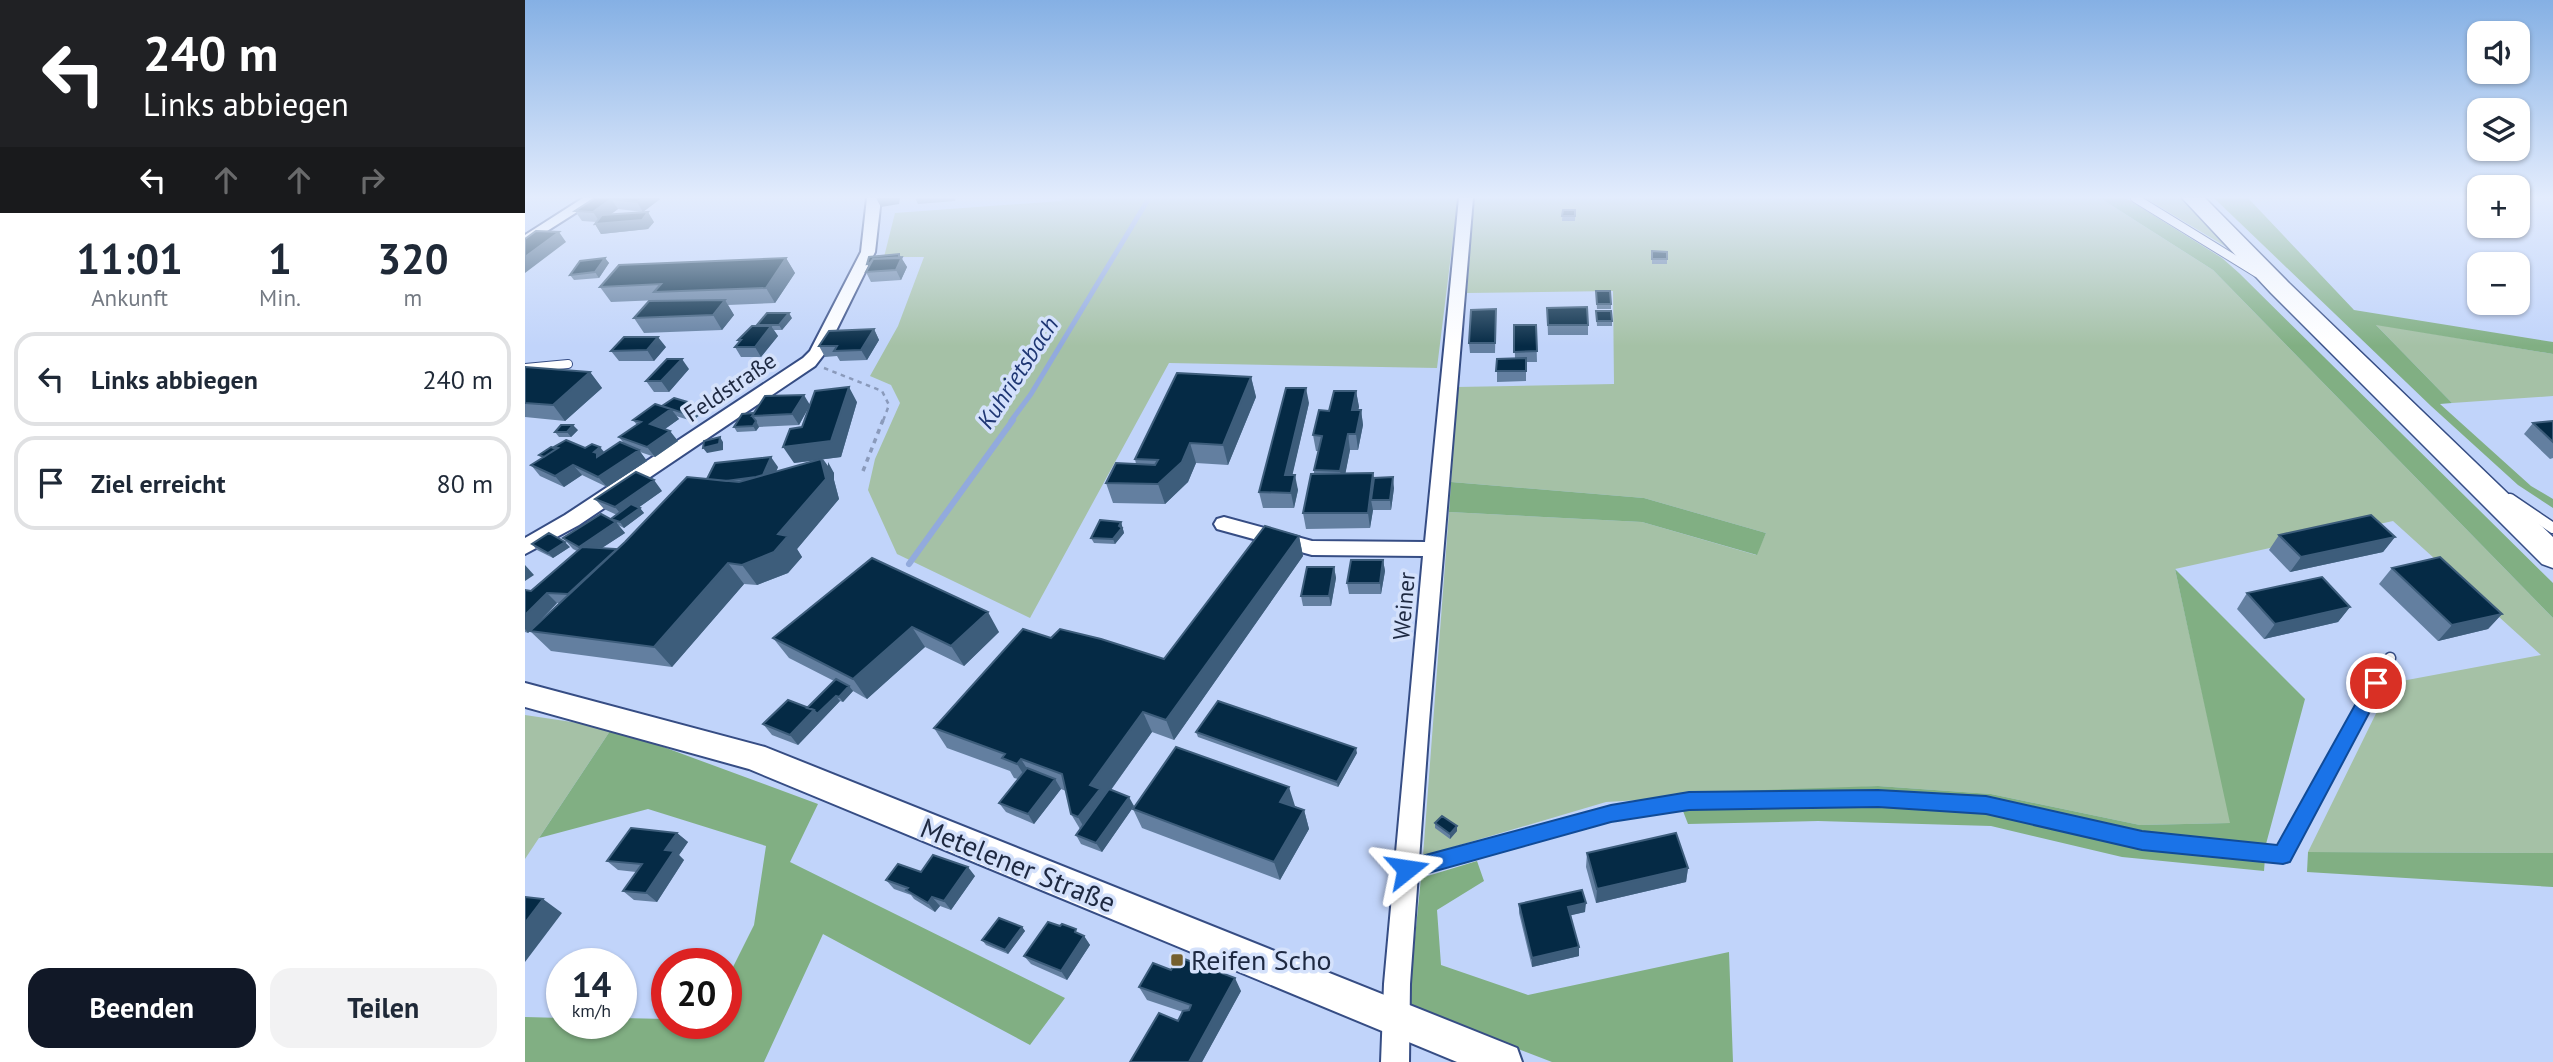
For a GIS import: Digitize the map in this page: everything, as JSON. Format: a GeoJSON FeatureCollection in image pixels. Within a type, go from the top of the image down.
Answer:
{"type":"FeatureCollection","features":[{"type":"Feature","properties":{"kind":"highway"},"geometry":{"type":"LineString","coordinates":[[2241,248],[2553,556]]}},
{"type":"Feature","properties":{"kind":"main road","name":"Metelener Straße"},"geometry":{"type":"LineString","coordinates":[[525,695],[754,757],[1503,1062]]}},
{"type":"Feature","properties":{"kind":"street","name":"Feldstraße"},"geometry":{"type":"LineString","coordinates":[[525,547],[572,520],[809,362],[817,353],[868,248]]}},
{"type":"Feature","properties":{"kind":"street","name":"Weiner"},"geometry":{"type":"LineString","coordinates":[[1395,1062],[1395,1019],[1407,869],[1462,248]]}},
{"type":"Feature","properties":{"kind":"street"},"geometry":{"type":"LineString","coordinates":[[1224,524],[1312,548],[1434,549]]}},
{"type":"Feature","properties":{"kind":"lane"},"geometry":{"type":"LineString","coordinates":[[2213,248],[2280,288]]}},
{"type":"Feature","properties":{"kind":"lane"},"geometry":{"type":"LineString","coordinates":[[525,368],[568,364]]}},
{"type":"Feature","properties":{"kind":"lane"},"geometry":{"type":"LineString","coordinates":[[2467,470],[2553,528]]}},
{"type":"Feature","properties":{"kind":"lane"},"geometry":{"type":"LineString","coordinates":[[1407,869],[1611,814],[1689,801],[1878,798],[1986,805],[2142,840],[2283,855],[2390,658]]}},
{"type":"Feature","properties":{"kind":"path"},"geometry":{"type":"LineString","coordinates":[[809,362],[882,391],[889,405],[863,471]]}},
{"type":"Feature","properties":{"kind":"green space"},"geometry":{"type":"Polygon","coordinates":[[[886,248],[1452,248],[1437,368],[1169,363],[1030,618],[897,554],[868,490],[875,459],[900,403],[891,385],[870,376],[898,326],[924,257],[884,257],[886,248]]]}},
{"type":"Feature","properties":{"kind":"green space"},"geometry":{"type":"Polygon","coordinates":[[[1470,248],[2178,248],[2213,270],[2553,618],[2553,853],[2308,852],[2391,683],[2541,655],[2393,521],[2175,569],[2231,823],[2140,825],[1991,794],[1878,786],[1606,802],[1423,856],[1449,512],[1642,522],[1756,555],[1766,533],[1644,498],[1451,482],[1457,387],[1614,384],[1613,291],[1467,293],[1470,248]]]}},
{"type":"Feature","properties":{"kind":"green space"},"geometry":{"type":"Polygon","coordinates":[[[2178,248],[2205,248],[2239,273],[2553,583],[2553,618],[2213,270],[2178,248]]]}},
{"type":"Feature","properties":{"kind":"green space"},"geometry":{"type":"Polygon","coordinates":[[[2266,248],[2295,248],[2354,310],[2553,342],[2553,354],[2376,325],[2452,403],[2440,404],[2531,486],[2553,499],[2553,508],[2518,485],[2266,248]]]}},
{"type":"Feature","properties":{"kind":"green space"},"geometry":{"type":"Polygon","coordinates":[[[2375,324],[2553,354],[2553,396],[2452,403],[2375,324]]]}},
{"type":"Feature","properties":{"kind":"green space"},"geometry":{"type":"Polygon","coordinates":[[[1451,482],[1644,498],[1766,533],[1757,555],[1642,522],[1449,512],[1451,482]]]}},
{"type":"Feature","properties":{"kind":"green space"},"geometry":{"type":"Polygon","coordinates":[[[2175,569],[2305,699],[2266,844],[2264,871],[2122,857],[1991,826],[1818,821],[1688,824],[1676,793],[1878,786],[1991,794],[2140,825],[2230,823],[2175,569]]]}},
{"type":"Feature","properties":{"kind":"green space"},"geometry":{"type":"Polygon","coordinates":[[[525,715],[612,728],[525,859],[525,715]]]}},
{"type":"Feature","properties":{"kind":"green space"},"geometry":{"type":"Polygon","coordinates":[[[612,728],[818,804],[790,862],[1065,998],[1030,1045],[823,934],[764,1062],[525,1062],[525,1017],[546,1018],[546,1039],[637,1039],[637,1018],[651,1019],[651,1039],[742,1039],[742,949],[754,925],[766,846],[648,809],[539,838],[612,728]]]}},
{"type":"Feature","properties":{"kind":"green space"},"geometry":{"type":"Polygon","coordinates":[[[2308,852],[2553,853],[2553,887],[2307,872],[2308,852]]]}},
{"type":"Feature","properties":{"kind":"green space"},"geometry":{"type":"Polygon","coordinates":[[[1477,861],[1484,881],[1437,910],[1441,965],[1528,995],[1729,952],[1733,1062],[1552,1062],[1408,1007],[1421,878],[1477,861]]]}},
{"type":"Feature","properties":{"kind":"building"},"geometry":{"type":"Polygon","coordinates":[[[525,248],[538,248],[525,257],[525,248]]]}},
{"type":"Feature","properties":{"kind":"building"},"geometry":{"type":"Polygon","coordinates":[[[1652,251],[1667,252],[1667,259],[1652,259],[1652,251]]]}},
{"type":"Feature","properties":{"kind":"building"},"geometry":{"type":"Polygon","coordinates":[[[899,254],[899,258],[873,259],[867,264],[869,257],[899,254]]]}},
{"type":"Feature","properties":{"kind":"building"},"geometry":{"type":"Polygon","coordinates":[[[902,257],[896,270],[866,272],[873,259],[902,257]]]}},
{"type":"Feature","properties":{"kind":"building"},"geometry":{"type":"Polygon","coordinates":[[[605,258],[595,272],[570,275],[580,261],[605,258]]]}},
{"type":"Feature","properties":{"kind":"building"},"geometry":{"type":"Polygon","coordinates":[[[786,258],[766,288],[654,292],[661,284],[600,287],[619,265],[786,258]]]}},
{"type":"Feature","properties":{"kind":"building"},"geometry":{"type":"Polygon","coordinates":[[[1596,291],[1610,291],[1611,304],[1597,304],[1596,291]]]}},
{"type":"Feature","properties":{"kind":"building"},"geometry":{"type":"Polygon","coordinates":[[[725,300],[713,315],[634,318],[649,301],[725,300]]]}},
{"type":"Feature","properties":{"kind":"building"},"geometry":{"type":"Polygon","coordinates":[[[1587,307],[1588,325],[1548,325],[1547,308],[1587,307]]]}},
{"type":"Feature","properties":{"kind":"building"},"geometry":{"type":"Polygon","coordinates":[[[1496,309],[1495,343],[1469,343],[1471,310],[1496,309]]]}},
{"type":"Feature","properties":{"kind":"building"},"geometry":{"type":"Polygon","coordinates":[[[1596,311],[1611,311],[1612,321],[1597,321],[1596,311]]]}},
{"type":"Feature","properties":{"kind":"building"},"geometry":{"type":"Polygon","coordinates":[[[767,313],[789,313],[779,325],[757,325],[767,313]]]}},
{"type":"Feature","properties":{"kind":"building"},"geometry":{"type":"Polygon","coordinates":[[[1514,325],[1536,325],[1537,351],[1514,352],[1514,325]]]}},
{"type":"Feature","properties":{"kind":"building"},"geometry":{"type":"Polygon","coordinates":[[[752,326],[771,326],[755,347],[735,347],[741,340],[738,340],[752,326]]]}},
{"type":"Feature","properties":{"kind":"building"},"geometry":{"type":"Polygon","coordinates":[[[874,329],[861,350],[834,351],[837,346],[819,346],[829,331],[874,329]]]}},
{"type":"Feature","properties":{"kind":"building"},"geometry":{"type":"Polygon","coordinates":[[[624,337],[658,337],[647,350],[611,351],[624,337]]]}},
{"type":"Feature","properties":{"kind":"building"},"geometry":{"type":"Polygon","coordinates":[[[1526,358],[1526,371],[1496,371],[1497,359],[1526,358]]]}},
{"type":"Feature","properties":{"kind":"building"},"geometry":{"type":"Polygon","coordinates":[[[667,359],[682,359],[661,381],[646,381],[667,359]]]}},
{"type":"Feature","properties":{"kind":"building"},"geometry":{"type":"Polygon","coordinates":[[[525,367],[590,372],[553,405],[525,403],[525,367]]]}},
{"type":"Feature","properties":{"kind":"building"},"geometry":{"type":"Polygon","coordinates":[[[1177,373],[1251,377],[1223,445],[1190,443],[1182,462],[1158,484],[1106,483],[1116,463],[1155,465],[1158,460],[1135,459],[1177,373]]]}},
{"type":"Feature","properties":{"kind":"building"},"geometry":{"type":"Polygon","coordinates":[[[849,387],[831,441],[783,447],[790,429],[802,427],[815,391],[849,387]]]}},
{"type":"Feature","properties":{"kind":"building"},"geometry":{"type":"Polygon","coordinates":[[[1286,388],[1306,388],[1285,475],[1295,475],[1291,493],[1259,492],[1286,388]]]}},
{"type":"Feature","properties":{"kind":"building"},"geometry":{"type":"Polygon","coordinates":[[[1334,391],[1356,391],[1352,410],[1361,410],[1356,434],[1348,434],[1340,471],[1314,470],[1322,436],[1313,435],[1319,410],[1329,411],[1334,391]]]}},
{"type":"Feature","properties":{"kind":"building"},"geometry":{"type":"Polygon","coordinates":[[[804,395],[792,414],[752,416],[765,396],[804,395]]]}},
{"type":"Feature","properties":{"kind":"building"},"geometry":{"type":"Polygon","coordinates":[[[674,398],[701,406],[689,415],[662,406],[674,398]]]}},
{"type":"Feature","properties":{"kind":"building"},"geometry":{"type":"Polygon","coordinates":[[[655,404],[671,409],[650,424],[670,431],[647,447],[619,437],[641,422],[633,420],[655,404]]]}},
{"type":"Feature","properties":{"kind":"building"},"geometry":{"type":"Polygon","coordinates":[[[754,413],[752,416],[756,421],[753,426],[734,427],[742,414],[754,413]]]}},
{"type":"Feature","properties":{"kind":"building"},"geometry":{"type":"Polygon","coordinates":[[[2553,421],[2553,442],[2533,423],[2553,421]]]}},
{"type":"Feature","properties":{"kind":"building"},"geometry":{"type":"Polygon","coordinates":[[[561,425],[573,425],[567,432],[555,432],[561,425]]]}},
{"type":"Feature","properties":{"kind":"building"},"geometry":{"type":"Polygon","coordinates":[[[720,437],[719,444],[703,448],[704,441],[720,437]]]}},
{"type":"Feature","properties":{"kind":"building"},"geometry":{"type":"Polygon","coordinates":[[[566,440],[585,448],[592,444],[600,447],[594,452],[597,457],[620,442],[639,450],[598,477],[573,465],[555,476],[531,465],[566,440]]]}},
{"type":"Feature","properties":{"kind":"building"},"geometry":{"type":"Polygon","coordinates":[[[551,447],[556,449],[544,457],[539,455],[551,447]]]}},
{"type":"Feature","properties":{"kind":"building"},"geometry":{"type":"Polygon","coordinates":[[[771,457],[763,475],[726,481],[707,479],[715,463],[771,457]]]}},
{"type":"Feature","properties":{"kind":"building"},"geometry":{"type":"Polygon","coordinates":[[[821,459],[826,479],[778,534],[788,536],[774,552],[742,565],[728,563],[654,647],[530,631],[625,542],[687,477],[739,482],[821,459]]]}},
{"type":"Feature","properties":{"kind":"building"},"geometry":{"type":"Polygon","coordinates":[[[636,472],[654,480],[615,507],[595,499],[636,472]]]}},
{"type":"Feature","properties":{"kind":"building"},"geometry":{"type":"Polygon","coordinates":[[[1373,473],[1368,513],[1303,513],[1311,474],[1373,473]]]}},
{"type":"Feature","properties":{"kind":"building"},"geometry":{"type":"Polygon","coordinates":[[[1393,477],[1390,500],[1371,500],[1374,478],[1393,477]]]}},
{"type":"Feature","properties":{"kind":"building"},"geometry":{"type":"Polygon","coordinates":[[[631,504],[640,508],[620,522],[611,519],[631,504]]]}},
{"type":"Feature","properties":{"kind":"building"},"geometry":{"type":"Polygon","coordinates":[[[601,514],[616,522],[579,547],[563,538],[601,514]]]}},
{"type":"Feature","properties":{"kind":"building"},"geometry":{"type":"Polygon","coordinates":[[[2371,515],[2395,537],[2301,557],[2279,535],[2371,515]]]}},
{"type":"Feature","properties":{"kind":"building"},"geometry":{"type":"Polygon","coordinates":[[[1100,520],[1121,522],[1119,526],[1122,528],[1113,539],[1091,538],[1100,520]]]}},
{"type":"Feature","properties":{"kind":"building"},"geometry":{"type":"Polygon","coordinates":[[[1265,526],[1299,536],[1166,720],[1143,712],[1090,785],[1100,789],[1078,817],[1071,814],[1062,774],[1021,759],[1017,764],[1002,758],[1005,754],[934,728],[1023,629],[1051,638],[1060,629],[1164,659],[1265,526]]]}},
{"type":"Feature","properties":{"kind":"building"},"geometry":{"type":"Polygon","coordinates":[[[549,533],[565,542],[548,553],[532,544],[549,533]]]}},
{"type":"Feature","properties":{"kind":"building"},"geometry":{"type":"Polygon","coordinates":[[[582,547],[617,549],[568,594],[547,593],[525,615],[525,590],[531,591],[582,547]]]}},
{"type":"Feature","properties":{"kind":"building"},"geometry":{"type":"Polygon","coordinates":[[[2440,557],[2502,614],[2452,625],[2392,568],[2440,557]]]}},
{"type":"Feature","properties":{"kind":"building"},"geometry":{"type":"Polygon","coordinates":[[[872,558],[988,612],[951,646],[912,627],[853,679],[773,638],[872,558]]]}},
{"type":"Feature","properties":{"kind":"building"},"geometry":{"type":"Polygon","coordinates":[[[1351,560],[1383,560],[1380,583],[1347,583],[1351,560]]]}},
{"type":"Feature","properties":{"kind":"building"},"geometry":{"type":"Polygon","coordinates":[[[1307,567],[1334,567],[1329,596],[1301,596],[1307,567]]]}},
{"type":"Feature","properties":{"kind":"building"},"geometry":{"type":"Polygon","coordinates":[[[2322,577],[2350,607],[2275,624],[2247,593],[2322,577]]]}},
{"type":"Feature","properties":{"kind":"building"},"geometry":{"type":"Polygon","coordinates":[[[836,679],[849,686],[839,697],[836,696],[817,714],[807,708],[836,679]]]}},
{"type":"Feature","properties":{"kind":"building"},"geometry":{"type":"Polygon","coordinates":[[[788,700],[814,710],[790,735],[763,724],[788,700]]]}},
{"type":"Feature","properties":{"kind":"building"},"geometry":{"type":"Polygon","coordinates":[[[1218,701],[1356,748],[1337,782],[1196,732],[1218,701]]]}},
{"type":"Feature","properties":{"kind":"building"},"geometry":{"type":"Polygon","coordinates":[[[1176,747],[1289,787],[1280,802],[1304,810],[1274,862],[1133,809],[1176,747]]]}},
{"type":"Feature","properties":{"kind":"building"},"geometry":{"type":"Polygon","coordinates":[[[1027,768],[1055,779],[1028,814],[999,803],[1027,768]]]}},
{"type":"Feature","properties":{"kind":"building"},"geometry":{"type":"Polygon","coordinates":[[[1109,789],[1129,797],[1096,843],[1076,835],[1109,789]]]}},
{"type":"Feature","properties":{"kind":"building"},"geometry":{"type":"Polygon","coordinates":[[[1442,816],[1457,826],[1450,834],[1435,823],[1442,816]]]}},
{"type":"Feature","properties":{"kind":"building"},"geometry":{"type":"Polygon","coordinates":[[[631,828],[677,833],[665,850],[674,851],[646,893],[623,891],[642,864],[607,861],[631,828]]]}},
{"type":"Feature","properties":{"kind":"building"},"geometry":{"type":"Polygon","coordinates":[[[1676,833],[1688,868],[1597,889],[1587,853],[1676,833]]]}},
{"type":"Feature","properties":{"kind":"building"},"geometry":{"type":"Polygon","coordinates":[[[933,855],[968,867],[944,901],[932,897],[928,903],[906,890],[908,888],[886,880],[898,864],[921,872],[933,855]]]}},
{"type":"Feature","properties":{"kind":"building"},"geometry":{"type":"Polygon","coordinates":[[[1582,890],[1586,903],[1568,907],[1579,947],[1532,958],[1519,904],[1582,890]]]}},
{"type":"Feature","properties":{"kind":"building"},"geometry":{"type":"Polygon","coordinates":[[[525,897],[543,899],[525,923],[525,897]]]}},
{"type":"Feature","properties":{"kind":"building"},"geometry":{"type":"Polygon","coordinates":[[[999,918],[1022,927],[1005,950],[982,940],[999,918]]]}},
{"type":"Feature","properties":{"kind":"building"},"geometry":{"type":"Polygon","coordinates":[[[1048,922],[1076,929],[1075,932],[1084,936],[1061,971],[1024,956],[1048,922]]]}},
{"type":"Feature","properties":{"kind":"building"},"geometry":{"type":"Polygon","coordinates":[[[1179,957],[1235,978],[1189,1062],[1130,1062],[1159,1013],[1178,1021],[1183,1011],[1189,1010],[1191,1005],[1139,987],[1153,963],[1171,970],[1179,957]]]}},
{"type":"Feature","properties":{"kind":"waterway","name":"Kuhrietsbach"},"geometry":{"type":"LineString","coordinates":[[1011,421],[1031,394],[1119,248]]}},
{"type":"Feature","properties":{"kind":"waterway","name":"Kuhrietsbach"},"geometry":{"type":"LineString","coordinates":[[909,564],[1013,420]]}},
{"type":"Feature","properties":{"kind":"place","name":"Reifen Scho"},"geometry":{"type":"Point","coordinates":[1177,960]}},
{"type":"Feature","properties":{"kind":"route"},"geometry":{"type":"LineString","coordinates":[[1407,869],[1611,814],[1689,801],[1878,798],[1986,805],[2142,840],[2283,855],[2376,683]]}}]}
